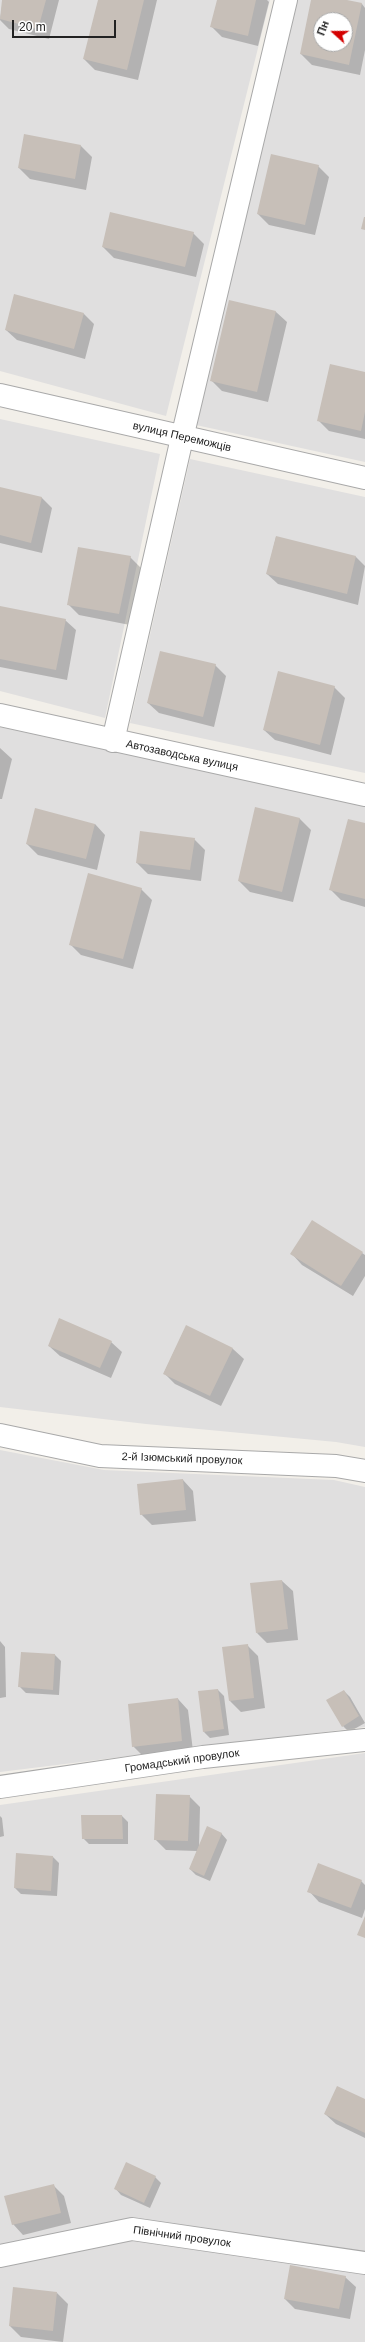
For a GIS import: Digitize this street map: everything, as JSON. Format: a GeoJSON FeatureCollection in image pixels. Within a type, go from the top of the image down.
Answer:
{"type":"FeatureCollection","features":[{"type":"Feature","properties":{"kind":"street"},"geometry":{"type":"LineString","coordinates":[[113,741],[182,438],[286,0]]}},
{"type":"Feature","properties":{"kind":"street","name":"вулиця Переможців"},"geometry":{"type":"LineString","coordinates":[[0,395],[182,438],[365,478]]}},
{"type":"Feature","properties":{"kind":"street","name":"Автозаводська вулиця"},"geometry":{"type":"LineString","coordinates":[[0,715],[113,741],[365,795]]}},
{"type":"Feature","properties":{"kind":"street","name":"2-й Ізюмський провулок"},"geometry":{"type":"LineString","coordinates":[[0,1435],[100,1456],[336,1466],[365,1471]]}},
{"type":"Feature","properties":{"kind":"street","name":"Громадський провулок"},"geometry":{"type":"LineString","coordinates":[[0,1788],[203,1757],[365,1740]]}},
{"type":"Feature","properties":{"kind":"street","name":"Північний провулок"},"geometry":{"type":"LineString","coordinates":[[0,2256],[132,2229],[365,2263]]}},
{"type":"Feature","properties":{"kind":"shaded area"},"geometry":{"type":"Polygon","coordinates":[[[0,0],[270,0],[166,416],[0,371],[0,0]]]}},
{"type":"Feature","properties":{"kind":"shaded area"},"geometry":{"type":"Polygon","coordinates":[[[296,0],[365,0],[365,462],[196,425],[296,0]]]}},
{"type":"Feature","properties":{"kind":"shaded area"},"geometry":{"type":"Polygon","coordinates":[[[0,419],[160,454],[105,718],[0,691],[0,419]]]}},
{"type":"Feature","properties":{"kind":"shaded area"},"geometry":{"type":"Polygon","coordinates":[[[190,459],[365,497],[365,773],[130,723],[190,459]]]}},
{"type":"Feature","properties":{"kind":"shaded area"},"geometry":{"type":"Polygon","coordinates":[[[0,727],[365,805],[365,1447],[336,1442],[146,1424],[0,1407],[0,727]]]}},
{"type":"Feature","properties":{"kind":"shaded area"},"geometry":{"type":"Polygon","coordinates":[[[0,1450],[104,1470],[334,1480],[365,1487],[365,1727],[0,1772],[0,1450]]]}},
{"type":"Feature","properties":{"kind":"shaded area"},"geometry":{"type":"Polygon","coordinates":[[[365,1753],[365,2342],[0,2342],[0,1805],[365,1753]]]}},
{"type":"Feature","properties":{"kind":"building"},"geometry":{"type":"Polygon","coordinates":[[[2,0],[46,0],[38,29],[0,19],[2,0]]]}},
{"type":"Feature","properties":{"kind":"building"},"geometry":{"type":"Polygon","coordinates":[[[98,0],[144,0],[127,70],[83,59],[98,0]]]}},
{"type":"Feature","properties":{"kind":"building"},"geometry":{"type":"Polygon","coordinates":[[[217,0],[256,0],[248,36],[210,27],[217,0]]]}},
{"type":"Feature","properties":{"kind":"building"},"geometry":{"type":"Polygon","coordinates":[[[311,0],[347,0],[362,3],[353,46],[353,12],[313,12],[313,52],[352,52],[349,65],[300,54],[311,0]]]}},
{"type":"Feature","properties":{"kind":"building"},"geometry":{"type":"Polygon","coordinates":[[[24,134],[81,145],[75,179],[18,168],[24,134]]]}},
{"type":"Feature","properties":{"kind":"building"},"geometry":{"type":"Polygon","coordinates":[[[271,154],[319,165],[305,225],[257,214],[271,154]]]}},
{"type":"Feature","properties":{"kind":"building"},"geometry":{"type":"Polygon","coordinates":[[[110,212],[194,232],[185,267],[102,247],[110,212]]]}},
{"type":"Feature","properties":{"kind":"building"},"geometry":{"type":"Polygon","coordinates":[[[365,217],[365,230],[361,229],[365,217]]]}},
{"type":"Feature","properties":{"kind":"building"},"geometry":{"type":"Polygon","coordinates":[[[14,294],[84,313],[74,349],[5,330],[14,294]]]}},
{"type":"Feature","properties":{"kind":"building"},"geometry":{"type":"Polygon","coordinates":[[[229,300],[276,311],[257,392],[210,381],[229,300]]]}},
{"type":"Feature","properties":{"kind":"building"},"geometry":{"type":"Polygon","coordinates":[[[330,364],[365,372],[365,412],[361,431],[317,421],[330,364]]]}},
{"type":"Feature","properties":{"kind":"building"},"geometry":{"type":"Polygon","coordinates":[[[0,487],[42,497],[31,543],[0,535],[0,487]]]}},
{"type":"Feature","properties":{"kind":"building"},"geometry":{"type":"Polygon","coordinates":[[[276,536],[356,556],[347,594],[266,574],[276,536]]]}},
{"type":"Feature","properties":{"kind":"building"},"geometry":{"type":"Polygon","coordinates":[[[78,547],[131,556],[119,614],[67,605],[78,547]]]}},
{"type":"Feature","properties":{"kind":"building"},"geometry":{"type":"Polygon","coordinates":[[[0,606],[66,619],[56,670],[0,659],[0,606]]]}},
{"type":"Feature","properties":{"kind":"building"},"geometry":{"type":"Polygon","coordinates":[[[160,651],[216,664],[203,717],[147,703],[160,651]]]}},
{"type":"Feature","properties":{"kind":"building"},"geometry":{"type":"Polygon","coordinates":[[[278,671],[335,686],[320,745],[263,730],[278,671]]]}},
{"type":"Feature","properties":{"kind":"building"},"geometry":{"type":"Polygon","coordinates":[[[255,807],[300,818],[282,892],[238,881],[255,807]]]}},
{"type":"Feature","properties":{"kind":"building"},"geometry":{"type":"Polygon","coordinates":[[[35,808],[95,824],[86,859],[26,844],[35,808]]]}},
{"type":"Feature","properties":{"kind":"building"},"geometry":{"type":"Polygon","coordinates":[[[348,819],[365,823],[365,899],[329,890],[348,819]]]}},
{"type":"Feature","properties":{"kind":"building"},"geometry":{"type":"Polygon","coordinates":[[[140,831],[195,838],[190,870],[136,863],[140,831]]]}},
{"type":"Feature","properties":{"kind":"building"},"geometry":{"type":"Polygon","coordinates":[[[88,873],[142,888],[123,959],[69,945],[88,873]]]}},
{"type":"Feature","properties":{"kind":"building"},"geometry":{"type":"Polygon","coordinates":[[[312,1220],[363,1252],[341,1286],[290,1254],[312,1220]]]}},
{"type":"Feature","properties":{"kind":"building"},"geometry":{"type":"Polygon","coordinates":[[[59,1318],[112,1341],[100,1368],[48,1346],[59,1318]]]}},
{"type":"Feature","properties":{"kind":"building"},"geometry":{"type":"Polygon","coordinates":[[[186,1325],[233,1348],[210,1396],[163,1374],[186,1325]]]}},
{"type":"Feature","properties":{"kind":"building"},"geometry":{"type":"Polygon","coordinates":[[[183,1479],[186,1510],[140,1515],[137,1484],[183,1479]]]}},
{"type":"Feature","properties":{"kind":"building"},"geometry":{"type":"Polygon","coordinates":[[[282,1580],[288,1629],[256,1633],[250,1583],[282,1580]]]}},
{"type":"Feature","properties":{"kind":"building"},"geometry":{"type":"Polygon","coordinates":[[[248,1644],[254,1698],[229,1701],[222,1647],[248,1644]]]}},
{"type":"Feature","properties":{"kind":"building"},"geometry":{"type":"Polygon","coordinates":[[[21,1652],[55,1654],[53,1690],[18,1687],[21,1652]]]}},
{"type":"Feature","properties":{"kind":"building"},"geometry":{"type":"Polygon","coordinates":[[[218,1689],[224,1729],[203,1732],[198,1691],[218,1689]]]}},
{"type":"Feature","properties":{"kind":"building"},"geometry":{"type":"Polygon","coordinates":[[[344,1690],[359,1716],[342,1727],[326,1700],[344,1690]]]}},
{"type":"Feature","properties":{"kind":"building"},"geometry":{"type":"Polygon","coordinates":[[[178,1698],[182,1741],[132,1747],[128,1704],[178,1698]]]}},
{"type":"Feature","properties":{"kind":"building"},"geometry":{"type":"Polygon","coordinates":[[[156,1794],[190,1795],[188,1841],[154,1840],[156,1794]]]}},
{"type":"Feature","properties":{"kind":"building"},"geometry":{"type":"Polygon","coordinates":[[[81,1815],[122,1815],[123,1839],[82,1839],[81,1815]]]}},
{"type":"Feature","properties":{"kind":"building"},"geometry":{"type":"Polygon","coordinates":[[[207,1826],[222,1833],[204,1876],[189,1869],[207,1826]]]}},
{"type":"Feature","properties":{"kind":"building"},"geometry":{"type":"Polygon","coordinates":[[[16,1853],[53,1856],[51,1891],[14,1888],[16,1853]]]}},
{"type":"Feature","properties":{"kind":"building"},"geometry":{"type":"Polygon","coordinates":[[[318,1863],[362,1880],[351,1908],[307,1892],[318,1863]]]}},
{"type":"Feature","properties":{"kind":"building"},"geometry":{"type":"Polygon","coordinates":[[[365,1916],[365,1938],[357,1935],[365,1916]]]}},
{"type":"Feature","properties":{"kind":"building"},"geometry":{"type":"Polygon","coordinates":[[[337,2086],[365,2099],[365,2133],[324,2114],[337,2086]]]}},
{"type":"Feature","properties":{"kind":"building"},"geometry":{"type":"Polygon","coordinates":[[[126,2162],[156,2176],[144,2203],[114,2189],[126,2162]]]}},
{"type":"Feature","properties":{"kind":"building"},"geometry":{"type":"Polygon","coordinates":[[[54,2184],[61,2213],[12,2225],[4,2196],[54,2184]]]}},
{"type":"Feature","properties":{"kind":"building"},"geometry":{"type":"Polygon","coordinates":[[[290,2265],[346,2276],[339,2309],[284,2299],[290,2265]]]}},
{"type":"Feature","properties":{"kind":"building"},"geometry":{"type":"Polygon","coordinates":[[[13,2287],[57,2292],[53,2331],[9,2326],[13,2287]]]}}]}
